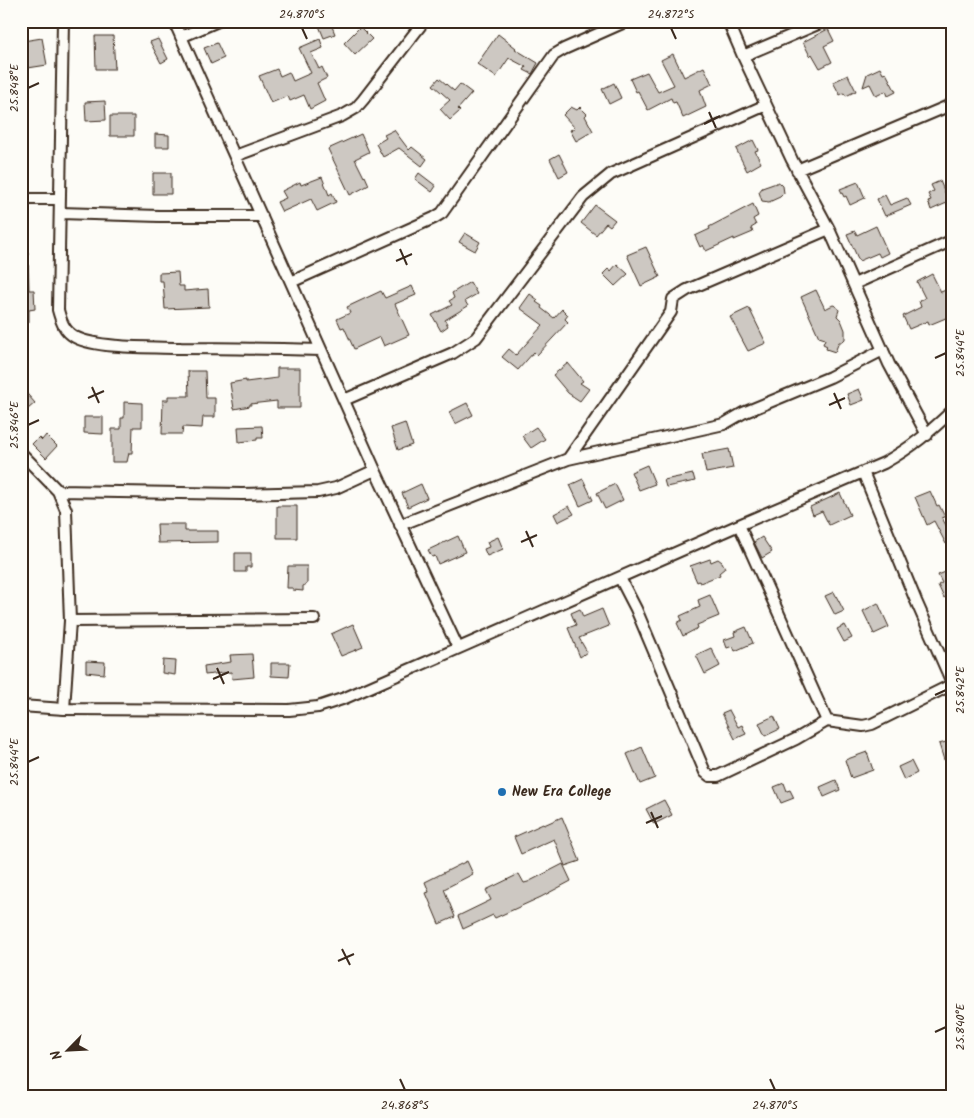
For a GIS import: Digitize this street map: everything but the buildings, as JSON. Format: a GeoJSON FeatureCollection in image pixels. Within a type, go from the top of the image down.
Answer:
{"type":"FeatureCollection","features":[{"type":"Feature","properties":{"kind":"street"},"geometry":{"type":"LineString","coordinates":[[63,21],[58,310],[60,321],[66,330],[73,336],[98,344],[147,347],[322,350]]}},
{"type":"Feature","properties":{"kind":"street"},"geometry":{"type":"LineString","coordinates":[[174,21],[375,470],[458,648]]}},
{"type":"Feature","properties":{"kind":"street"},"geometry":{"type":"LineString","coordinates":[[181,37],[218,21]]}},
{"type":"Feature","properties":{"kind":"street"},"geometry":{"type":"LineString","coordinates":[[235,156],[342,116],[356,108],[424,21]]}},
{"type":"Feature","properties":{"kind":"street"},"geometry":{"type":"LineString","coordinates":[[291,282],[442,213],[554,56],[564,49],[627,21]]}},
{"type":"Feature","properties":{"kind":"street"},"geometry":{"type":"LineString","coordinates":[[728,21],[797,170],[829,228],[883,350],[927,435]]}},
{"type":"Feature","properties":{"kind":"street"},"geometry":{"type":"LineString","coordinates":[[743,56],[825,21]]}},
{"type":"Feature","properties":{"kind":"street"},"geometry":{"type":"LineString","coordinates":[[797,170],[953,104]]}},
{"type":"Feature","properties":{"kind":"street"},"geometry":{"type":"LineString","coordinates":[[344,400],[453,353],[476,338],[583,197],[605,178],[766,105]]}},
{"type":"Feature","properties":{"kind":"street"},"geometry":{"type":"LineString","coordinates":[[21,198],[60,199]]}},
{"type":"Feature","properties":{"kind":"street"},"geometry":{"type":"LineString","coordinates":[[60,213],[159,216],[262,216]]}},
{"type":"Feature","properties":{"kind":"street"},"geometry":{"type":"LineString","coordinates":[[568,459],[671,312],[673,299],[687,290],[829,228]]}},
{"type":"Feature","properties":{"kind":"street"},"geometry":{"type":"LineString","coordinates":[[854,284],[953,240]]}},
{"type":"Feature","properties":{"kind":"street"},"geometry":{"type":"LineString","coordinates":[[400,525],[568,459],[724,424],[750,410],[830,377],[883,350]]}},
{"type":"Feature","properties":{"kind":"street"},"geometry":{"type":"LineString","coordinates":[[21,706],[64,709],[289,710],[318,707],[345,698],[884,463],[927,435],[953,410]]}},
{"type":"Feature","properties":{"kind":"street"},"geometry":{"type":"LineString","coordinates":[[21,453],[58,491],[66,510],[70,621],[64,709]]}},
{"type":"Feature","properties":{"kind":"street"},"geometry":{"type":"LineString","coordinates":[[58,491],[242,494],[318,492],[336,488],[375,470]]}},
{"type":"Feature","properties":{"kind":"street"},"geometry":{"type":"LineString","coordinates":[[620,578],[636,609],[705,772],[708,774],[718,776],[796,739],[827,721],[862,726],[872,724],[953,684],[916,601],[863,472]]}},
{"type":"Feature","properties":{"kind":"street"},"geometry":{"type":"LineString","coordinates":[[739,525],[827,721]]}},
{"type":"Feature","properties":{"kind":"street"},"geometry":{"type":"LineString","coordinates":[[70,621],[314,619]]}},
{"type":"Feature","properties":{"kind":"place","name":"New Era College"},"geometry":{"type":"Point","coordinates":[502,792]}}]}
